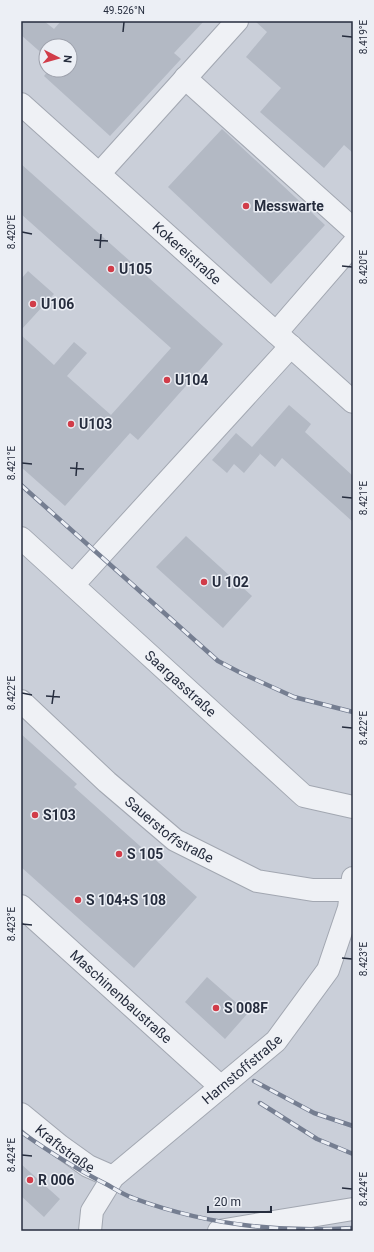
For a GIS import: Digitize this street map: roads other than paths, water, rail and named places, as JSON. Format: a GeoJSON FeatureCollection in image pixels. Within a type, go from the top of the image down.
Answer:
{"type":"FeatureCollection","features":[{"type":"Feature","properties":{"kind":"street"},"geometry":{"type":"LineString","coordinates":[[99,174],[236,21]]}},
{"type":"Feature","properties":{"kind":"street"},"geometry":{"type":"LineString","coordinates":[[186,78],[353,229]]}},
{"type":"Feature","properties":{"kind":"street","name":"Kokereistraße"},"geometry":{"type":"LineString","coordinates":[[21,104],[353,402]]}},
{"type":"Feature","properties":{"kind":"street"},"geometry":{"type":"LineString","coordinates":[[73,585],[284,340],[353,244]]}},
{"type":"Feature","properties":{"kind":"street","name":"Saargasstraße"},"geometry":{"type":"LineString","coordinates":[[21,538],[304,796],[353,807]]}},
{"type":"Feature","properties":{"kind":"street","name":"Sauerstoffstraße"},"geometry":{"type":"LineString","coordinates":[[21,701],[107,782],[176,840],[257,881],[312,890],[352,884]]}},
{"type":"Feature","properties":{"kind":"street","name":"Harnstoffstraße"},"geometry":{"type":"LineString","coordinates":[[90,1231],[92,1210],[113,1177],[276,1041],[328,970],[349,908],[352,884]]}},
{"type":"Feature","properties":{"kind":"street","name":"Maschinenbaustraße"},"geometry":{"type":"LineString","coordinates":[[21,906],[221,1087]]}},
{"type":"Feature","properties":{"kind":"street","name":"Kraftstraße"},"geometry":{"type":"LineString","coordinates":[[21,1114],[60,1146],[88,1166],[113,1177]]}},
{"type":"Feature","properties":{"kind":"street"},"geometry":{"type":"LineString","coordinates":[[219,1231],[353,1208]]}},
{"type":"Feature","properties":{"kind":"railway"},"geometry":{"type":"LineString","coordinates":[[21,485],[218,661],[294,697],[353,712]]}},
{"type":"Feature","properties":{"kind":"railway"},"geometry":{"type":"LineString","coordinates":[[254,1081],[314,1113],[353,1126]]}},
{"type":"Feature","properties":{"kind":"railway"},"geometry":{"type":"LineString","coordinates":[[260,1103],[317,1139],[353,1154]]}},
{"type":"Feature","properties":{"kind":"railway"},"geometry":{"type":"LineString","coordinates":[[21,1132],[62,1160],[120,1192],[159,1207],[241,1225],[297,1229],[353,1228]]}},
{"type":"Feature","properties":{"kind":"place","name":"Messwarte"},"geometry":{"type":"Point","coordinates":[246,206]}},
{"type":"Feature","properties":{"kind":"place","name":"U105"},"geometry":{"type":"Point","coordinates":[111,269]}},
{"type":"Feature","properties":{"kind":"place","name":"U106"},"geometry":{"type":"Point","coordinates":[33,304]}},
{"type":"Feature","properties":{"kind":"place","name":"U104"},"geometry":{"type":"Point","coordinates":[167,380]}},
{"type":"Feature","properties":{"kind":"place","name":"U103"},"geometry":{"type":"Point","coordinates":[71,424]}},
{"type":"Feature","properties":{"kind":"place","name":"U 102"},"geometry":{"type":"Point","coordinates":[204,582]}},
{"type":"Feature","properties":{"kind":"place","name":"S103"},"geometry":{"type":"Point","coordinates":[35,815]}},
{"type":"Feature","properties":{"kind":"place","name":"S 105"},"geometry":{"type":"Point","coordinates":[119,854]}},
{"type":"Feature","properties":{"kind":"place","name":"S 104+S 108"},"geometry":{"type":"Point","coordinates":[78,900]}},
{"type":"Feature","properties":{"kind":"place","name":"S 008F"},"geometry":{"type":"Point","coordinates":[216,1008]}},
{"type":"Feature","properties":{"kind":"place","name":"R 006"},"geometry":{"type":"Point","coordinates":[30,1180]}}]}
